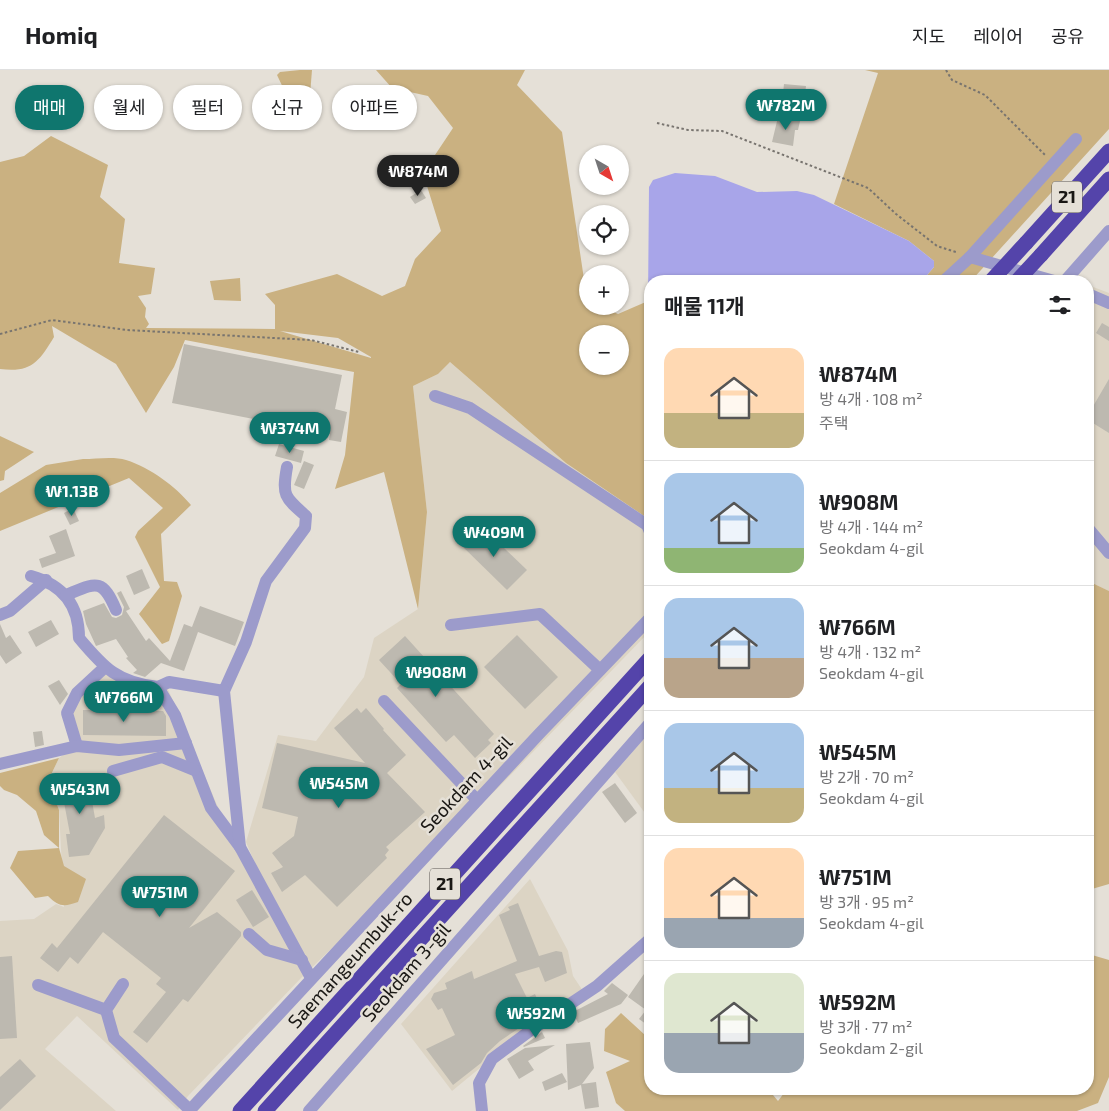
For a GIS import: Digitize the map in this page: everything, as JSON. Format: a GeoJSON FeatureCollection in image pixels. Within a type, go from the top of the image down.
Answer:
{"type":"FeatureCollection","features":[{"type":"Feature","properties":{"kind":"highway","name":"21"},"geometry":{"type":"LineString","coordinates":[[997,275],[1109,151]]}},
{"type":"Feature","properties":{"kind":"highway","name":"21"},"geometry":{"type":"LineString","coordinates":[[1022,275],[1109,179]]}},
{"type":"Feature","properties":{"kind":"highway","name":"Saemangeumbuk-ro"},"geometry":{"type":"LineString","coordinates":[[240,1111],[644,665]]}},
{"type":"Feature","properties":{"kind":"highway","name":"Saemangeumbuk-ro"},"geometry":{"type":"LineString","coordinates":[[265,1111],[644,693]]}},
{"type":"Feature","properties":{"kind":"street"},"geometry":{"type":"LineString","coordinates":[[950,275],[970,257],[1076,138]]}},
{"type":"Feature","properties":{"kind":"street"},"geometry":{"type":"LineString","coordinates":[[1070,275],[1109,231]]}},
{"type":"Feature","properties":{"kind":"street"},"geometry":{"type":"LineString","coordinates":[[970,257],[1033,275]]}},
{"type":"Feature","properties":{"kind":"street"},"geometry":{"type":"LineString","coordinates":[[1094,297],[1109,303]]}},
{"type":"Feature","properties":{"kind":"street"},"geometry":{"type":"LineString","coordinates":[[435,396],[470,408],[644,523]]}},
{"type":"Feature","properties":{"kind":"street"},"geometry":{"type":"LineString","coordinates":[[240,847],[224,691],[246,642],[266,580],[305,528],[306,516],[286,498],[283,488],[287,467]]}},
{"type":"Feature","properties":{"kind":"street"},"geometry":{"type":"LineString","coordinates":[[1094,535],[1109,553]]}},
{"type":"Feature","properties":{"kind":"street"},"geometry":{"type":"LineString","coordinates":[[31,576],[46,580],[66,595],[79,621],[79,638],[104,668],[138,685],[158,687],[169,682],[224,691]]}},
{"type":"Feature","properties":{"kind":"street"},"geometry":{"type":"LineString","coordinates":[[0,615],[10,611],[46,580]]}},
{"type":"Feature","properties":{"kind":"street"},"geometry":{"type":"LineString","coordinates":[[66,595],[91,585],[101,587],[108,592],[116,610]]}},
{"type":"Feature","properties":{"kind":"street"},"geometry":{"type":"LineString","coordinates":[[451,625],[540,614],[600,670]]}},
{"type":"Feature","properties":{"kind":"street","name":"Seokdam 4-gil"},"geometry":{"type":"LineString","coordinates":[[189,1111],[477,800],[644,624]]}},
{"type":"Feature","properties":{"kind":"street"},"geometry":{"type":"LineString","coordinates":[[77,746],[67,713],[77,693],[104,668]]}},
{"type":"Feature","properties":{"kind":"street"},"geometry":{"type":"LineString","coordinates":[[158,687],[175,715],[194,770],[211,808],[240,847],[311,978]]}},
{"type":"Feature","properties":{"kind":"street"},"geometry":{"type":"LineString","coordinates":[[384,700],[477,800]]}},
{"type":"Feature","properties":{"kind":"street","name":"Seokdam 3-gil"},"geometry":{"type":"LineString","coordinates":[[309,1111],[644,730]]}},
{"type":"Feature","properties":{"kind":"street"},"geometry":{"type":"LineString","coordinates":[[0,764],[77,746],[119,750],[186,743]]}},
{"type":"Feature","properties":{"kind":"street"},"geometry":{"type":"LineString","coordinates":[[113,771],[162,757],[194,770]]}},
{"type":"Feature","properties":{"kind":"street"},"geometry":{"type":"LineString","coordinates":[[249,934],[267,950],[302,960]]}},
{"type":"Feature","properties":{"kind":"street"},"geometry":{"type":"LineString","coordinates":[[482,1111],[479,1083],[492,1059],[531,1030],[597,986],[644,944]]}},
{"type":"Feature","properties":{"kind":"street"},"geometry":{"type":"LineString","coordinates":[[123,984],[106,1010],[114,1038],[189,1111]]}},
{"type":"Feature","properties":{"kind":"street"},"geometry":{"type":"LineString","coordinates":[[38,985],[106,1010]]}},
{"type":"Feature","properties":{"kind":"path"},"geometry":{"type":"LineString","coordinates":[[946,70],[952,80],[985,95],[1053,164]]}},
{"type":"Feature","properties":{"kind":"path"},"geometry":{"type":"LineString","coordinates":[[656,123],[688,130],[722,131],[868,188],[896,214],[937,246],[970,257]]}},
{"type":"Feature","properties":{"kind":"path"},"geometry":{"type":"LineString","coordinates":[[0,334],[52,320],[127,330],[311,340],[358,352]]}},
{"type":"Feature","properties":{"kind":"shaded area"},"geometry":{"type":"Polygon","coordinates":[[[312,70],[311,85],[282,85],[277,75],[280,72],[312,70]]]}},
{"type":"Feature","properties":{"kind":"shaded area"},"geometry":{"type":"Polygon","coordinates":[[[376,70],[525,70],[517,85],[562,132],[582,265],[579,265],[579,315],[629,315],[629,309],[644,303],[644,516],[566,463],[450,362],[438,374],[413,386],[427,512],[418,609],[384,472],[335,489],[345,455],[354,372],[185,340],[174,367],[146,413],[116,364],[52,326],[54,337],[44,353],[33,364],[19,369],[0,369],[0,162],[24,156],[51,136],[108,165],[100,197],[125,219],[119,263],[155,268],[151,294],[138,296],[146,308],[145,317],[149,324],[146,328],[275,329],[275,305],[265,294],[337,274],[382,296],[405,286],[415,259],[441,231],[423,173],[453,128],[428,96],[417,94],[417,85],[389,85],[376,70]],[[280,331],[371,358],[338,338],[280,331]]]}},
{"type":"Feature","properties":{"kind":"shaded area"},"geometry":{"type":"Polygon","coordinates":[[[865,70],[1109,70],[1109,129],[976,275],[927,275],[934,267],[934,261],[909,241],[834,204],[878,73],[865,70]]]}},
{"type":"Feature","properties":{"kind":"shaded area"},"geometry":{"type":"Polygon","coordinates":[[[675,173],[715,176],[757,192],[797,191],[814,195],[909,241],[934,261],[934,267],[927,275],[648,275],[649,187],[653,180],[675,173]]]}},
{"type":"Feature","properties":{"kind":"shaded area"},"geometry":{"type":"Polygon","coordinates":[[[240,278],[241,301],[214,300],[210,281],[240,278]]]}},
{"type":"Feature","properties":{"kind":"shaded area"},"geometry":{"type":"Polygon","coordinates":[[[1094,287],[1109,293],[1109,591],[1094,584],[1094,287]]]}},
{"type":"Feature","properties":{"kind":"shaded area"},"geometry":{"type":"Polygon","coordinates":[[[450,362],[566,463],[644,516],[644,637],[499,787],[302,977],[188,1096],[178,1110],[77,1016],[45,1049],[116,1111],[0,1111],[0,921],[34,919],[56,904],[64,907],[59,810],[48,781],[59,758],[80,742],[72,715],[74,692],[106,665],[144,683],[168,689],[217,805],[296,962],[246,842],[278,735],[316,741],[364,677],[374,638],[418,609],[427,512],[413,386],[438,374],[450,362]]]}},
{"type":"Feature","properties":{"kind":"shaded area"},"geometry":{"type":"Polygon","coordinates":[[[0,436],[34,452],[5,471],[4,480],[0,481],[0,436]]]}},
{"type":"Feature","properties":{"kind":"shaded area"},"geometry":{"type":"Polygon","coordinates":[[[116,458],[135,463],[162,478],[191,505],[161,534],[164,581],[177,582],[182,596],[169,641],[162,644],[139,614],[160,587],[135,537],[138,531],[163,508],[129,478],[0,531],[0,493],[46,465],[83,459],[116,458]]]}},
{"type":"Feature","properties":{"kind":"shaded area"},"geometry":{"type":"Polygon","coordinates":[[[1094,584],[1109,591],[1109,884],[1094,888],[1094,584]]]}},
{"type":"Feature","properties":{"kind":"shaded area"},"geometry":{"type":"Polygon","coordinates":[[[644,739],[644,812],[615,772],[644,739]]]}},
{"type":"Feature","properties":{"kind":"shaded area"},"geometry":{"type":"Polygon","coordinates":[[[59,758],[48,781],[59,810],[59,848],[44,835],[36,811],[17,795],[4,790],[0,786],[0,773],[59,758]]]}},
{"type":"Feature","properties":{"kind":"shaded area"},"geometry":{"type":"Polygon","coordinates":[[[59,848],[64,866],[86,879],[78,902],[69,905],[59,904],[48,896],[35,898],[10,868],[18,851],[59,848]]]}},
{"type":"Feature","properties":{"kind":"shaded area"},"geometry":{"type":"Polygon","coordinates":[[[530,879],[568,951],[573,976],[583,991],[548,1012],[452,1091],[401,1024],[530,879]]]}},
{"type":"Feature","properties":{"kind":"shaded area"},"geometry":{"type":"Polygon","coordinates":[[[1094,956],[1109,960],[1109,1077],[1098,1103],[1077,1111],[625,1111],[616,1103],[606,1072],[630,1061],[604,1051],[605,1029],[621,1013],[644,1034],[644,1095],[773,1095],[778,1101],[782,1095],[1094,1095],[1094,956]]]}},
{"type":"Feature","properties":{"kind":"building"},"geometry":{"type":"Polygon","coordinates":[[[784,84],[806,86],[805,95],[783,93],[784,84]]]}},
{"type":"Feature","properties":{"kind":"building"},"geometry":{"type":"Polygon","coordinates":[[[778,117],[800,121],[798,130],[795,130],[793,146],[772,142],[778,117]]]}},
{"type":"Feature","properties":{"kind":"building"},"geometry":{"type":"Polygon","coordinates":[[[421,190],[426,198],[415,204],[410,197],[421,190]]]}},
{"type":"Feature","properties":{"kind":"building"},"geometry":{"type":"Polygon","coordinates":[[[1102,323],[1109,327],[1109,341],[1096,333],[1102,323]]]}},
{"type":"Feature","properties":{"kind":"building"},"geometry":{"type":"Polygon","coordinates":[[[184,344],[342,375],[335,409],[347,412],[341,442],[329,440],[330,434],[172,403],[184,344]]]}},
{"type":"Feature","properties":{"kind":"building"},"geometry":{"type":"Polygon","coordinates":[[[1109,379],[1109,433],[1094,424],[1094,405],[1109,379]]]}},
{"type":"Feature","properties":{"kind":"building"},"geometry":{"type":"Polygon","coordinates":[[[279,444],[304,451],[301,463],[275,456],[279,444]]]}},
{"type":"Feature","properties":{"kind":"building"},"geometry":{"type":"Polygon","coordinates":[[[304,461],[314,465],[304,489],[294,485],[304,461]]]}},
{"type":"Feature","properties":{"kind":"building"},"geometry":{"type":"Polygon","coordinates":[[[73,508],[79,521],[70,525],[64,513],[73,508]]]}},
{"type":"Feature","properties":{"kind":"building"},"geometry":{"type":"Polygon","coordinates":[[[480,525],[527,570],[507,590],[461,545],[480,525]]]}},
{"type":"Feature","properties":{"kind":"building"},"geometry":{"type":"Polygon","coordinates":[[[66,529],[75,556],[42,568],[39,559],[56,553],[49,536],[66,529]]]}},
{"type":"Feature","properties":{"kind":"building"},"geometry":{"type":"Polygon","coordinates":[[[142,569],[150,588],[134,595],[126,576],[142,569]]]}},
{"type":"Feature","properties":{"kind":"building"},"geometry":{"type":"Polygon","coordinates":[[[121,591],[130,609],[126,611],[146,641],[149,638],[170,661],[184,624],[192,627],[200,606],[244,622],[235,646],[198,632],[184,671],[161,663],[145,677],[133,673],[137,670],[126,658],[128,657],[116,639],[96,646],[86,624],[83,611],[104,603],[112,617],[116,618],[122,615],[124,607],[117,593],[121,591]]]}},
{"type":"Feature","properties":{"kind":"building"},"geometry":{"type":"Polygon","coordinates":[[[51,620],[59,634],[36,647],[28,632],[51,620]]]}},
{"type":"Feature","properties":{"kind":"building"},"geometry":{"type":"Polygon","coordinates":[[[0,624],[6,638],[10,635],[22,653],[6,664],[0,655],[0,624]]]}},
{"type":"Feature","properties":{"kind":"building"},"geometry":{"type":"Polygon","coordinates":[[[517,635],[558,677],[525,709],[484,667],[517,635]]]}},
{"type":"Feature","properties":{"kind":"building"},"geometry":{"type":"Polygon","coordinates":[[[405,636],[494,734],[488,740],[491,743],[475,758],[454,735],[446,742],[397,688],[401,684],[379,660],[405,636]]]}},
{"type":"Feature","properties":{"kind":"building"},"geometry":{"type":"Polygon","coordinates":[[[59,680],[68,694],[60,705],[48,686],[59,680]]]}},
{"type":"Feature","properties":{"kind":"building"},"geometry":{"type":"Polygon","coordinates":[[[357,708],[361,713],[366,708],[406,755],[387,773],[425,812],[386,847],[389,850],[385,855],[387,858],[337,907],[305,875],[282,892],[271,873],[283,867],[272,853],[294,836],[298,817],[262,808],[277,743],[365,763],[334,728],[357,708]]]}},
{"type":"Feature","properties":{"kind":"building"},"geometry":{"type":"Polygon","coordinates":[[[83,710],[163,711],[166,716],[166,736],[83,735],[83,710]]]}},
{"type":"Feature","properties":{"kind":"building"},"geometry":{"type":"Polygon","coordinates":[[[42,731],[44,745],[35,747],[33,732],[42,731]]]}},
{"type":"Feature","properties":{"kind":"building"},"geometry":{"type":"Polygon","coordinates":[[[87,773],[95,818],[104,815],[105,828],[89,855],[69,857],[66,834],[70,834],[59,776],[87,773]]]}},
{"type":"Feature","properties":{"kind":"building"},"geometry":{"type":"Polygon","coordinates":[[[615,783],[637,813],[625,823],[602,792],[615,783]]]}},
{"type":"Feature","properties":{"kind":"building"},"geometry":{"type":"Polygon","coordinates":[[[164,815],[235,871],[189,928],[217,912],[241,932],[241,936],[188,1002],[183,999],[147,1043],[133,1032],[166,992],[156,984],[161,978],[103,932],[78,964],[70,957],[58,972],[40,958],[52,943],[57,948],[164,815]]]}},
{"type":"Feature","properties":{"kind":"building"},"geometry":{"type":"Polygon","coordinates":[[[252,890],[269,917],[253,927],[236,900],[252,890]]]}},
{"type":"Feature","properties":{"kind":"building"},"geometry":{"type":"Polygon","coordinates":[[[518,903],[539,956],[556,951],[562,952],[567,973],[545,982],[539,967],[515,974],[527,998],[535,994],[543,1012],[500,1041],[487,1053],[481,1063],[453,1085],[426,1049],[455,1035],[442,1008],[438,1010],[431,999],[434,993],[447,989],[445,983],[472,971],[474,979],[517,961],[499,915],[510,910],[508,907],[518,903]]]}},
{"type":"Feature","properties":{"kind":"building"},"geometry":{"type":"Polygon","coordinates":[[[12,956],[17,1038],[0,1039],[0,957],[12,956]]]}},
{"type":"Feature","properties":{"kind":"building"},"geometry":{"type":"Polygon","coordinates":[[[644,974],[644,1009],[628,997],[644,974]]]}},
{"type":"Feature","properties":{"kind":"building"},"geometry":{"type":"Polygon","coordinates":[[[612,983],[628,995],[621,1004],[578,1023],[573,1012],[608,994],[604,991],[612,983]]]}},
{"type":"Feature","properties":{"kind":"building"},"geometry":{"type":"Polygon","coordinates":[[[644,1013],[644,1023],[639,1019],[644,1013]]]}},
{"type":"Feature","properties":{"kind":"building"},"geometry":{"type":"Polygon","coordinates":[[[542,1032],[545,1038],[523,1046],[542,1032]]]}},
{"type":"Feature","properties":{"kind":"building"},"geometry":{"type":"Polygon","coordinates":[[[590,1042],[594,1068],[582,1084],[596,1082],[599,1107],[585,1109],[581,1085],[568,1090],[566,1044],[590,1042]]]}},
{"type":"Feature","properties":{"kind":"building"},"geometry":{"type":"Polygon","coordinates":[[[555,1045],[528,1061],[534,1070],[519,1079],[507,1059],[525,1048],[555,1045]]]}},
{"type":"Feature","properties":{"kind":"building"},"geometry":{"type":"Polygon","coordinates":[[[20,1059],[36,1076],[0,1110],[0,1077],[20,1059]]]}},
{"type":"Feature","properties":{"kind":"building"},"geometry":{"type":"Polygon","coordinates":[[[562,1073],[567,1082],[545,1091],[542,1082],[562,1073]]]}}]}
